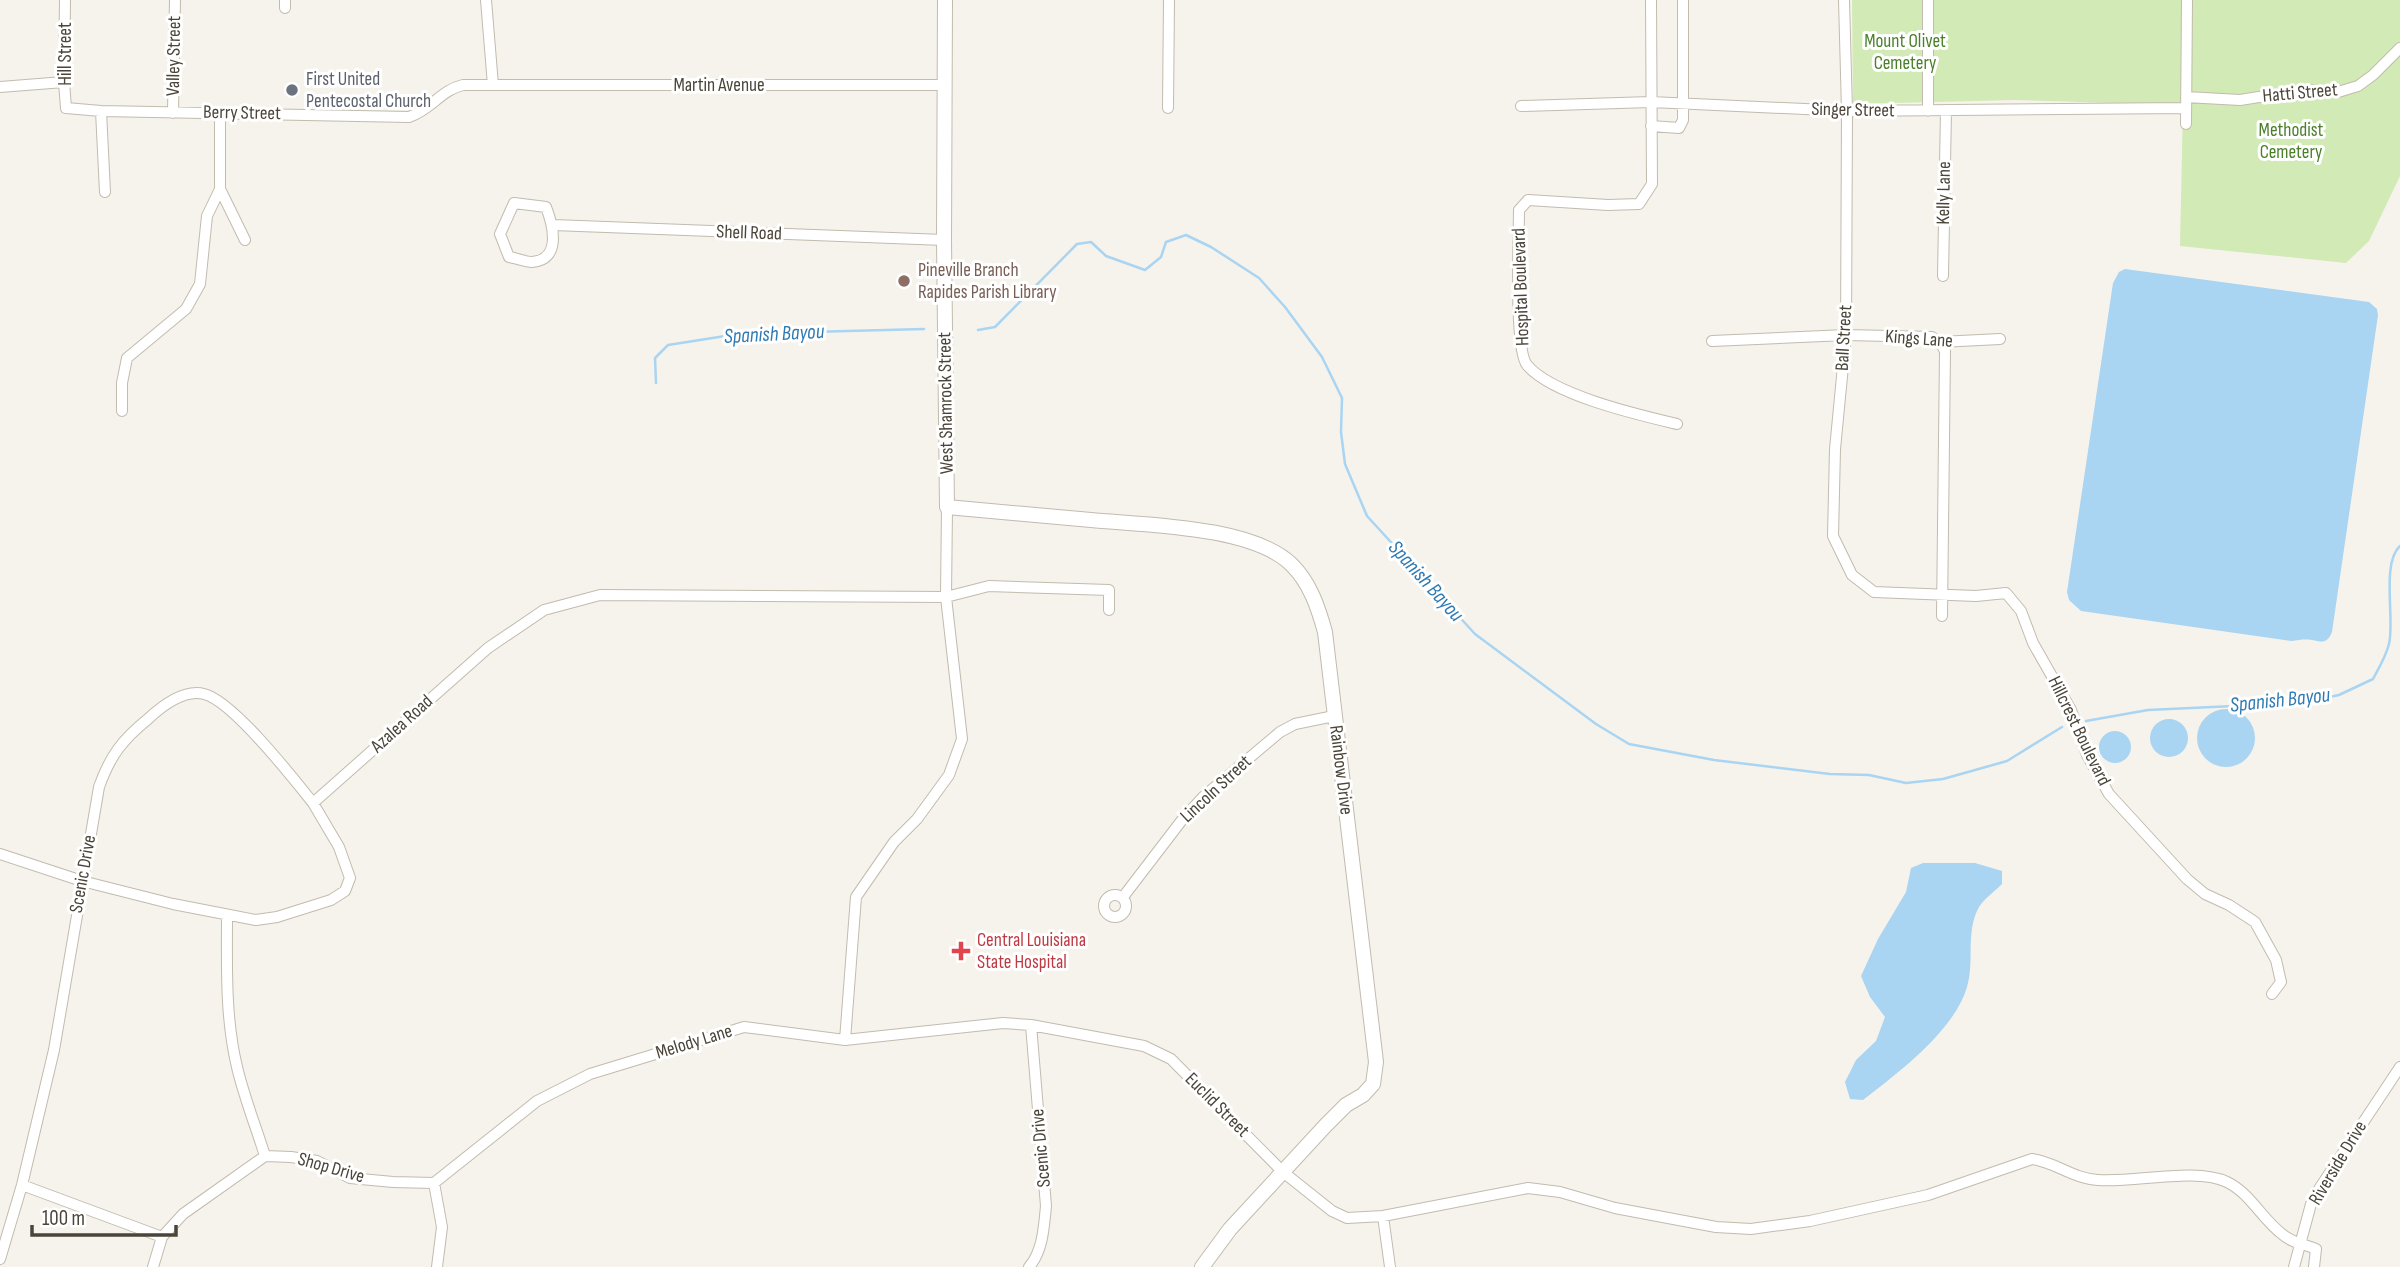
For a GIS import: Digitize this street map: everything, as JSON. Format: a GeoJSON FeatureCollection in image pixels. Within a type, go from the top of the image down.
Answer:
{"type":"FeatureCollection","features":[{"type":"Feature","properties":{"kind":"street","name":"Hill Street"},"geometry":{"type":"LineString","coordinates":[[65,0],[66,108]]}},
{"type":"Feature","properties":{"kind":"street","name":"Valley Street"},"geometry":{"type":"LineString","coordinates":[[173,113],[175,0]]}},
{"type":"Feature","properties":{"kind":"street"},"geometry":{"type":"LineString","coordinates":[[486,0],[493,85]]}},
{"type":"Feature","properties":{"kind":"street","name":"West Shamrock Street"},"geometry":{"type":"LineString","coordinates":[[845,1040],[856,897],[894,842],[917,818],[949,775],[962,739],[946,597],[945,0]]}},
{"type":"Feature","properties":{"kind":"street"},"geometry":{"type":"LineString","coordinates":[[1168,108],[1169,0]]}},
{"type":"Feature","properties":{"kind":"street"},"geometry":{"type":"LineString","coordinates":[[1650,0],[1651,126],[1679,128],[1683,120],[1683,0]]}},
{"type":"Feature","properties":{"kind":"street","name":"Ball Street"},"geometry":{"type":"LineString","coordinates":[[1844,0],[1847,111],[1846,335],[1835,449],[1833,536],[1852,575],[1874,592],[1941,594]]}},
{"type":"Feature","properties":{"kind":"street"},"geometry":{"type":"LineString","coordinates":[[1928,0],[1928,111]]}},
{"type":"Feature","properties":{"kind":"street"},"geometry":{"type":"LineString","coordinates":[[2186,124],[2187,0]]}},
{"type":"Feature","properties":{"kind":"street","name":"Hatti Street"},"geometry":{"type":"LineString","coordinates":[[2186,103],[2240,100],[2304,90],[2338,92],[2358,86],[2400,48]]}},
{"type":"Feature","properties":{"kind":"street"},"geometry":{"type":"LineString","coordinates":[[0,87],[64,82]]}},
{"type":"Feature","properties":{"kind":"street","name":"Berry Street"},"geometry":{"type":"LineString","coordinates":[[66,108],[173,113],[409,117],[424,112],[451,88],[463,85],[493,85]]}},
{"type":"Feature","properties":{"kind":"street","name":"Martin Avenue"},"geometry":{"type":"LineString","coordinates":[[493,85],[944,85]]}},
{"type":"Feature","properties":{"kind":"street","name":"Singer Street"},"geometry":{"type":"LineString","coordinates":[[1521,106],[1651,102],[1847,111],[1928,111],[2186,103]]}},
{"type":"Feature","properties":{"kind":"street","name":"Kelly Lane"},"geometry":{"type":"LineString","coordinates":[[1943,276],[1946,110]]}},
{"type":"Feature","properties":{"kind":"street"},"geometry":{"type":"LineString","coordinates":[[101,111],[105,192]]}},
{"type":"Feature","properties":{"kind":"street"},"geometry":{"type":"LineString","coordinates":[[122,411],[122,383],[127,358],[186,309],[200,284],[207,216],[220,189],[220,113]]}},
{"type":"Feature","properties":{"kind":"street","name":"Hospital Boulevard"},"geometry":{"type":"LineString","coordinates":[[1651,126],[1652,184],[1639,204],[1608,205],[1528,200],[1519,210],[1520,342],[1526,364],[1545,380],[1596,402],[1677,424]]}},
{"type":"Feature","properties":{"kind":"street"},"geometry":{"type":"LineString","coordinates":[[220,189],[245,240]]}},
{"type":"Feature","properties":{"kind":"street"},"geometry":{"type":"LineString","coordinates":[[514,203],[546,207],[553,225],[551,249],[546,257],[531,262],[509,257],[500,234],[514,203]]}},
{"type":"Feature","properties":{"kind":"street","name":"Shell Road"},"geometry":{"type":"LineString","coordinates":[[553,225],[944,240]]}},
{"type":"Feature","properties":{"kind":"street","name":"Kings Lane"},"geometry":{"type":"LineString","coordinates":[[1712,341],[1846,335],[1932,337],[1940,342],[2000,340]]}},
{"type":"Feature","properties":{"kind":"street"},"geometry":{"type":"LineString","coordinates":[[1940,342],[1945,351],[1942,616]]}},
{"type":"Feature","properties":{"kind":"street","name":"Rainbow Drive"},"geometry":{"type":"LineString","coordinates":[[947,507],[1201,530],[1243,539],[1291,564],[1307,584],[1318,606],[1325,632],[1376,1062],[1373,1084],[1326,1125],[1230,1229],[1202,1267]]}},
{"type":"Feature","properties":{"kind":"street","name":"Azalea Road"},"geometry":{"type":"LineString","coordinates":[[313,803],[488,648],[544,611],[600,595],[946,597],[989,586],[1049,586],[1109,590],[1110,610]]}},
{"type":"Feature","properties":{"kind":"street","name":"Hillcrest Boulevard"},"geometry":{"type":"LineString","coordinates":[[1941,594],[1976,596],[2006,593],[2021,611],[2033,643],[2071,709],[2087,755],[2109,794],[2187,879],[2206,894],[2255,922],[2276,960],[2281,982],[2273,994]]}},
{"type":"Feature","properties":{"kind":"street","name":"Scenic Drive"},"geometry":{"type":"LineString","coordinates":[[0,1259],[22,1185],[54,1050],[99,787],[108,762],[130,736],[165,704],[192,694],[205,694],[225,705],[313,803]]}},
{"type":"Feature","properties":{"kind":"street","name":"Lincoln Street"},"geometry":{"type":"LineString","coordinates":[[1123,897],[1182,820],[1227,776],[1280,732],[1295,724],[1334,716]]}},
{"type":"Feature","properties":{"kind":"street"},"geometry":{"type":"LineString","coordinates":[[0,854],[82,880],[173,904],[256,920],[276,917],[331,900],[345,891],[350,878],[313,803]]}},
{"type":"Feature","properties":{"kind":"street"},"geometry":{"type":"LineString","coordinates":[[152,1267],[162,1237],[183,1214],[265,1156],[237,1068],[231,1033],[226,988],[227,915]]}},
{"type":"Feature","properties":{"kind":"street","name":"Melody Lane"},"geometry":{"type":"LineString","coordinates":[[434,1183],[537,1101],[590,1074],[744,1027],[845,1040],[1003,1023],[1031,1025]]}},
{"type":"Feature","properties":{"kind":"street","name":"Scenic Drive"},"geometry":{"type":"LineString","coordinates":[[1029,1267],[1044,1234],[1046,1206],[1031,1025]]}},
{"type":"Feature","properties":{"kind":"street","name":"Euclid Street"},"geometry":{"type":"LineString","coordinates":[[1031,1025],[1144,1046],[1171,1059],[1283,1172],[1332,1210],[1347,1218],[1383,1216],[1528,1188],[1560,1192],[1615,1208],[1716,1227],[1751,1229],[1810,1221],[1928,1195],[2032,1159],[2041,1160],[2074,1175],[2096,1180],[2170,1177],[2218,1179],[2237,1188],[2271,1225],[2289,1240],[2299,1244]]}},
{"type":"Feature","properties":{"kind":"street","name":"Riverside Drive"},"geometry":{"type":"LineString","coordinates":[[2294,1267],[2311,1204],[2400,1067]]}},
{"type":"Feature","properties":{"kind":"street","name":"Shop Drive"},"geometry":{"type":"LineString","coordinates":[[265,1156],[317,1161],[350,1178],[434,1183]]}},
{"type":"Feature","properties":{"kind":"street"},"geometry":{"type":"LineString","coordinates":[[434,1183],[442,1227],[437,1267]]}},
{"type":"Feature","properties":{"kind":"street"},"geometry":{"type":"LineString","coordinates":[[22,1185],[162,1237]]}},
{"type":"Feature","properties":{"kind":"street"},"geometry":{"type":"LineString","coordinates":[[1383,1216],[1390,1267]]}},
{"type":"Feature","properties":{"kind":"street"},"geometry":{"type":"LineString","coordinates":[[2299,1244],[2316,1250],[2314,1267]]}},
{"type":"Feature","properties":{"kind":"green space","name":"Methodist Cemetery"},"geometry":{"type":"Polygon","coordinates":[[[1852,0],[2400,0],[2400,176],[2369,241],[2346,263],[2180,246],[2183,105],[2015,100],[1853,104],[1852,0]]]}},
{"type":"Feature","properties":{"kind":"water"},"geometry":{"type":"Polygon","coordinates":[[[2125,269],[2369,302],[2377,309],[2332,632],[2326,640],[2292,641],[2081,611],[2069,600],[2067,592],[2113,283],[2119,272],[2125,269]]]}},
{"type":"Feature","properties":{"kind":"water"},"geometry":{"type":"Polygon","coordinates":[[[2220,709],[2232,709],[2247,717],[2255,732],[2255,744],[2247,759],[2232,767],[2220,767],[2205,759],[2197,744],[2197,732],[2205,717],[2220,709]]]}},
{"type":"Feature","properties":{"kind":"water"},"geometry":{"type":"Polygon","coordinates":[[[2169,719],[2183,724],[2188,738],[2183,752],[2169,757],[2155,752],[2150,738],[2155,724],[2169,719]]]}},
{"type":"Feature","properties":{"kind":"water"},"geometry":{"type":"Polygon","coordinates":[[[2115,731],[2126,736],[2131,747],[2126,758],[2115,763],[2104,758],[2099,747],[2104,736],[2115,731]]]}},
{"type":"Feature","properties":{"kind":"water"},"geometry":{"type":"Polygon","coordinates":[[[1923,863],[1975,863],[2002,871],[2002,884],[1981,904],[1975,917],[1967,987],[1951,1019],[1924,1050],[1863,1100],[1850,1099],[1845,1082],[1856,1060],[1876,1041],[1885,1017],[1870,997],[1861,976],[1878,939],[1906,892],[1911,868],[1923,863]]]}},
{"type":"Feature","properties":{"kind":"waterway","name":"Spanish Bayou"},"geometry":{"type":"LineString","coordinates":[[978,330],[995,327],[1077,244],[1091,242],[1106,256],[1145,270],[1161,257],[1166,242],[1186,235],[1211,247],[1259,278],[1285,307],[1322,357],[1342,398],[1341,432],[1345,464],[1367,516],[1475,634],[1596,724],[1629,744],[1714,760],[1830,774],[1869,775],[1906,783],[1943,779],[2007,761],[2062,727]]}},
{"type":"Feature","properties":{"kind":"waterway","name":"Spanish Bayou"},"geometry":{"type":"LineString","coordinates":[[656,383],[655,358],[668,345],[738,334],[924,329]]}},
{"type":"Feature","properties":{"kind":"waterway","name":"Spanish Bayou"},"geometry":{"type":"LineString","coordinates":[[2086,721],[2148,710],[2300,703],[2339,695],[2373,679],[2389,644],[2391,565],[2400,546]]}},
{"type":"Feature","properties":{"kind":"place","name":"First United Pentecostal Church"},"geometry":{"type":"Point","coordinates":[292,90]}},
{"type":"Feature","properties":{"kind":"place","name":"Pineville Branch Rapides Parish Library"},"geometry":{"type":"Point","coordinates":[904,281]}},
{"type":"Feature","properties":{"kind":"place","name":"Central Louisiana State Hospital"},"geometry":{"type":"Point","coordinates":[961,951]}},
{"type":"Feature","properties":{"kind":"park label","name":"Mount Olivet Cemetery"},"geometry":{"type":"Point","coordinates":[1905,52]}}]}
